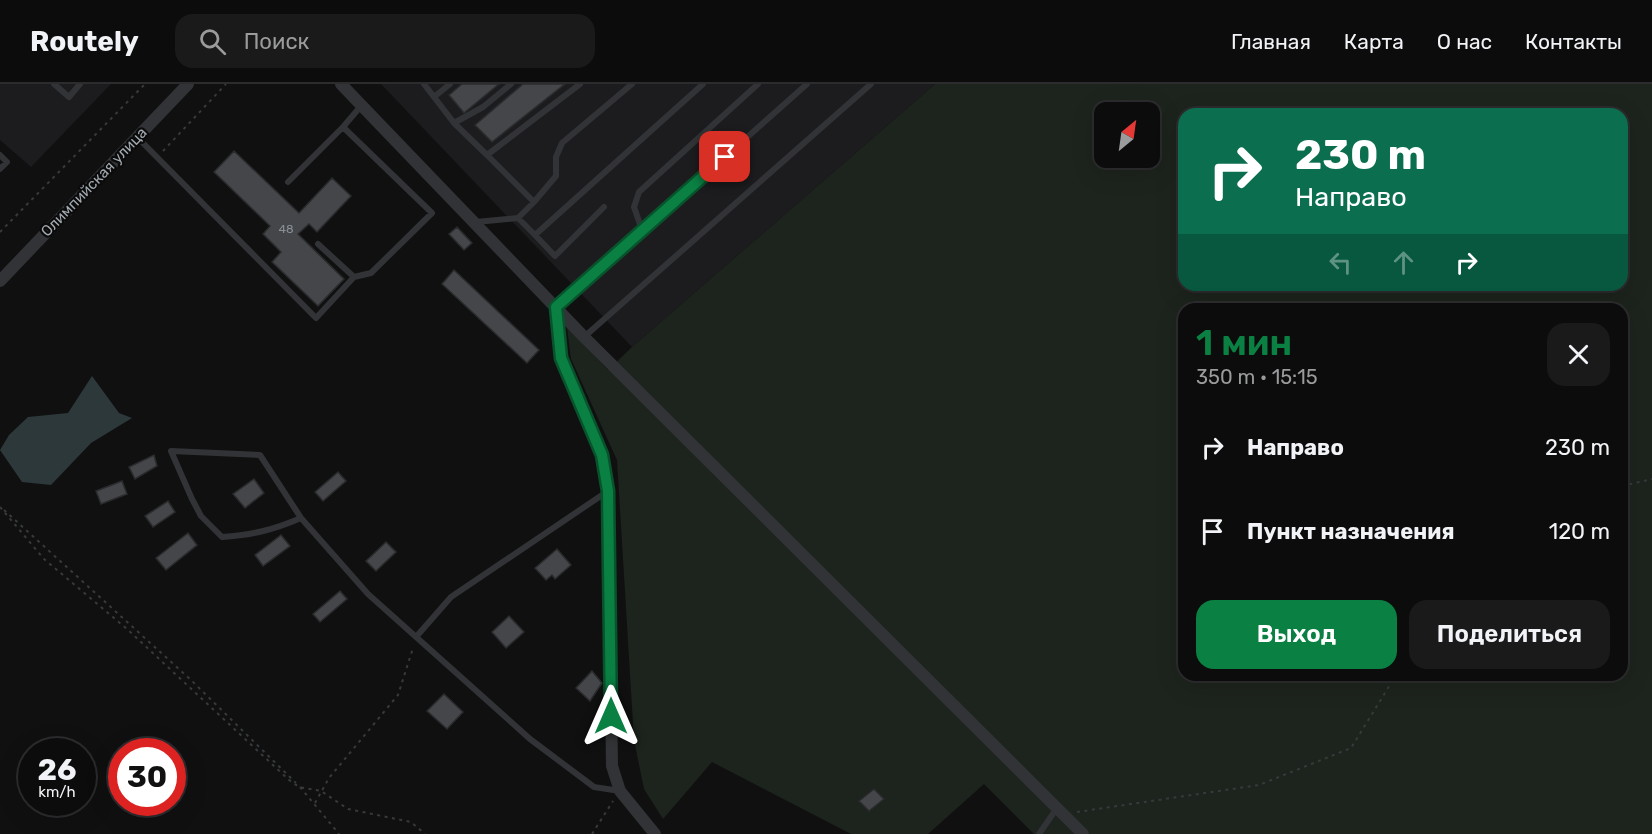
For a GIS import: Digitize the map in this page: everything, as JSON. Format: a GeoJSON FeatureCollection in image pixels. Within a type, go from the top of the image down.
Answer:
{"type":"FeatureCollection","features":[{"type":"Feature","properties":{"kind":"street","name":"Олимпийская улица"},"geometry":{"type":"LineString","coordinates":[[0,281],[188,84]]}},
{"type":"Feature","properties":{"kind":"street"},"geometry":{"type":"LineString","coordinates":[[341,84],[584,337],[1083,834]]}},
{"type":"Feature","properties":{"kind":"street"},"geometry":{"type":"LineString","coordinates":[[556,307],[561,358],[602,455],[608,491],[612,766],[620,791],[655,834]]}},
{"type":"Feature","properties":{"kind":"lane"},"geometry":{"type":"LineString","coordinates":[[54,84],[69,97],[80,84]]}},
{"type":"Feature","properties":{"kind":"lane"},"geometry":{"type":"LineString","coordinates":[[424,84],[454,123],[534,201]]}},
{"type":"Feature","properties":{"kind":"lane"},"geometry":{"type":"LineString","coordinates":[[434,97],[450,84]]}},
{"type":"Feature","properties":{"kind":"lane"},"geometry":{"type":"LineString","coordinates":[[454,123],[483,107],[511,84]]}},
{"type":"Feature","properties":{"kind":"lane"},"geometry":{"type":"LineString","coordinates":[[487,155],[580,84]]}},
{"type":"Feature","properties":{"kind":"lane"},"geometry":{"type":"LineString","coordinates":[[476,222],[518,218],[556,176],[556,157],[562,143],[632,84]]}},
{"type":"Feature","properties":{"kind":"lane"},"geometry":{"type":"LineString","coordinates":[[535,236],[703,84]]}},
{"type":"Feature","properties":{"kind":"lane"},"geometry":{"type":"LineString","coordinates":[[642,230],[634,207],[639,192],[758,84]]}},
{"type":"Feature","properties":{"kind":"lane"},"geometry":{"type":"LineString","coordinates":[[556,307],[807,84]]}},
{"type":"Feature","properties":{"kind":"lane"},"geometry":{"type":"LineString","coordinates":[[584,337],[871,84]]}},
{"type":"Feature","properties":{"kind":"lane"},"geometry":{"type":"LineString","coordinates":[[288,182],[361,106]]}},
{"type":"Feature","properties":{"kind":"lane"},"geometry":{"type":"LineString","coordinates":[[137,137],[316,318],[354,277],[371,273],[432,213],[343,127]]}},
{"type":"Feature","properties":{"kind":"lane"},"geometry":{"type":"LineString","coordinates":[[0,155],[7,162],[0,169]]}},
{"type":"Feature","properties":{"kind":"lane"},"geometry":{"type":"LineString","coordinates":[[518,218],[555,256],[604,207]]}},
{"type":"Feature","properties":{"kind":"lane"},"geometry":{"type":"LineString","coordinates":[[318,244],[354,277]]}},
{"type":"Feature","properties":{"kind":"lane"},"geometry":{"type":"LineString","coordinates":[[301,518],[274,529],[222,537],[201,516],[171,451],[260,454],[301,518],[368,594],[530,739],[594,787],[620,791]]}},
{"type":"Feature","properties":{"kind":"lane"},"geometry":{"type":"LineString","coordinates":[[416,637],[451,597],[608,491]]}},
{"type":"Feature","properties":{"kind":"lane"},"geometry":{"type":"LineString","coordinates":[[1039,834],[1060,811]]}},
{"type":"Feature","properties":{"kind":"path"},"geometry":{"type":"LineString","coordinates":[[0,232],[145,84]]}},
{"type":"Feature","properties":{"kind":"path"},"geometry":{"type":"LineString","coordinates":[[158,158],[226,84]]}},
{"type":"Feature","properties":{"kind":"path"},"geometry":{"type":"LineString","coordinates":[[1628,485],[1652,479]]}},
{"type":"Feature","properties":{"kind":"path"},"geometry":{"type":"LineString","coordinates":[[0,506],[191,680],[300,787],[339,834]]}},
{"type":"Feature","properties":{"kind":"path"},"geometry":{"type":"LineString","coordinates":[[0,506],[44,559],[127,629],[289,780],[300,787],[321,791],[348,809],[411,822],[424,834]]}},
{"type":"Feature","properties":{"kind":"path"},"geometry":{"type":"LineString","coordinates":[[315,803],[328,778],[398,695],[416,637]]}},
{"type":"Feature","properties":{"kind":"path"},"geometry":{"type":"LineString","coordinates":[[1060,811],[1259,785],[1351,748],[1392,681]]}},
{"type":"Feature","properties":{"kind":"path"},"geometry":{"type":"LineString","coordinates":[[592,834],[620,791]]}},
{"type":"Feature","properties":{"kind":"shaded area"},"geometry":{"type":"Polygon","coordinates":[[[0,84],[111,84],[31,167],[0,140],[0,84]]]}},
{"type":"Feature","properties":{"kind":"shaded area"},"geometry":{"type":"Polygon","coordinates":[[[381,84],[935,84],[632,347],[381,84]]]}},
{"type":"Feature","properties":{"kind":"shaded area"},"geometry":{"type":"Polygon","coordinates":[[[935,84],[1652,84],[1652,834],[1034,834],[984,784],[928,834],[851,834],[712,762],[663,819],[644,789],[634,740],[617,460],[571,359],[567,327],[608,370],[935,84]]]}},
{"type":"Feature","properties":{"kind":"shaded area"},"geometry":{"type":"Polygon","coordinates":[[[92,376],[119,413],[132,418],[91,443],[51,485],[22,482],[0,450],[9,435],[28,417],[68,413],[92,376]]]}},
{"type":"Feature","properties":{"kind":"building"},"geometry":{"type":"Polygon","coordinates":[[[462,84],[499,84],[464,113],[449,95],[462,84]]]}},
{"type":"Feature","properties":{"kind":"building"},"geometry":{"type":"Polygon","coordinates":[[[523,84],[565,84],[492,142],[475,125],[523,84]]]}},
{"type":"Feature","properties":{"kind":"building"},"geometry":{"type":"Polygon","coordinates":[[[234,151],[299,213],[332,178],[351,196],[317,232],[309,224],[298,234],[344,279],[318,306],[272,262],[281,252],[263,234],[270,226],[214,172],[234,151]]]}},
{"type":"Feature","properties":{"kind":"building"},"geometry":{"type":"Polygon","coordinates":[[[457,227],[472,243],[464,250],[449,234],[457,227]]]}},
{"type":"Feature","properties":{"kind":"building"},"geometry":{"type":"Polygon","coordinates":[[[454,270],[539,350],[527,363],[442,284],[454,270]]]}},
{"type":"Feature","properties":{"kind":"building"},"geometry":{"type":"Polygon","coordinates":[[[154,455],[157,466],[135,479],[129,467],[154,455]]]}},
{"type":"Feature","properties":{"kind":"building"},"geometry":{"type":"Polygon","coordinates":[[[338,472],[346,481],[323,501],[315,492],[338,472]]]}},
{"type":"Feature","properties":{"kind":"building"},"geometry":{"type":"Polygon","coordinates":[[[254,479],[264,493],[245,508],[233,494],[254,479]]]}},
{"type":"Feature","properties":{"kind":"building"},"geometry":{"type":"Polygon","coordinates":[[[122,481],[127,494],[101,504],[96,491],[122,481]]]}},
{"type":"Feature","properties":{"kind":"building"},"geometry":{"type":"Polygon","coordinates":[[[168,501],[175,512],[153,527],[145,516],[168,501]]]}},
{"type":"Feature","properties":{"kind":"building"},"geometry":{"type":"Polygon","coordinates":[[[188,533],[197,545],[166,570],[156,558],[188,533]]]}},
{"type":"Feature","properties":{"kind":"building"},"geometry":{"type":"Polygon","coordinates":[[[281,535],[290,546],[263,566],[255,555],[281,535]]]}},
{"type":"Feature","properties":{"kind":"building"},"geometry":{"type":"Polygon","coordinates":[[[386,542],[396,552],[376,571],[366,561],[386,542]]]}},
{"type":"Feature","properties":{"kind":"building"},"geometry":{"type":"Polygon","coordinates":[[[557,549],[571,565],[555,579],[552,575],[546,580],[535,568],[557,549]]]}},
{"type":"Feature","properties":{"kind":"building"},"geometry":{"type":"Polygon","coordinates":[[[340,591],[347,599],[320,622],[313,614],[340,591]]]}},
{"type":"Feature","properties":{"kind":"building"},"geometry":{"type":"Polygon","coordinates":[[[509,616],[524,632],[506,648],[492,632],[509,616]]]}},
{"type":"Feature","properties":{"kind":"building"},"geometry":{"type":"Polygon","coordinates":[[[592,671],[602,683],[590,701],[576,688],[592,671]]]}},
{"type":"Feature","properties":{"kind":"building"},"geometry":{"type":"Polygon","coordinates":[[[444,694],[463,712],[447,729],[427,711],[444,694]]]}},
{"type":"Feature","properties":{"kind":"building"},"geometry":{"type":"Polygon","coordinates":[[[874,789],[884,799],[869,811],[859,801],[874,789]]]}},
{"type":"Feature","properties":{"kind":"route"},"geometry":{"type":"LineString","coordinates":[[611,716],[608,491],[602,455],[561,358],[556,307],[725,157]]}}]}
